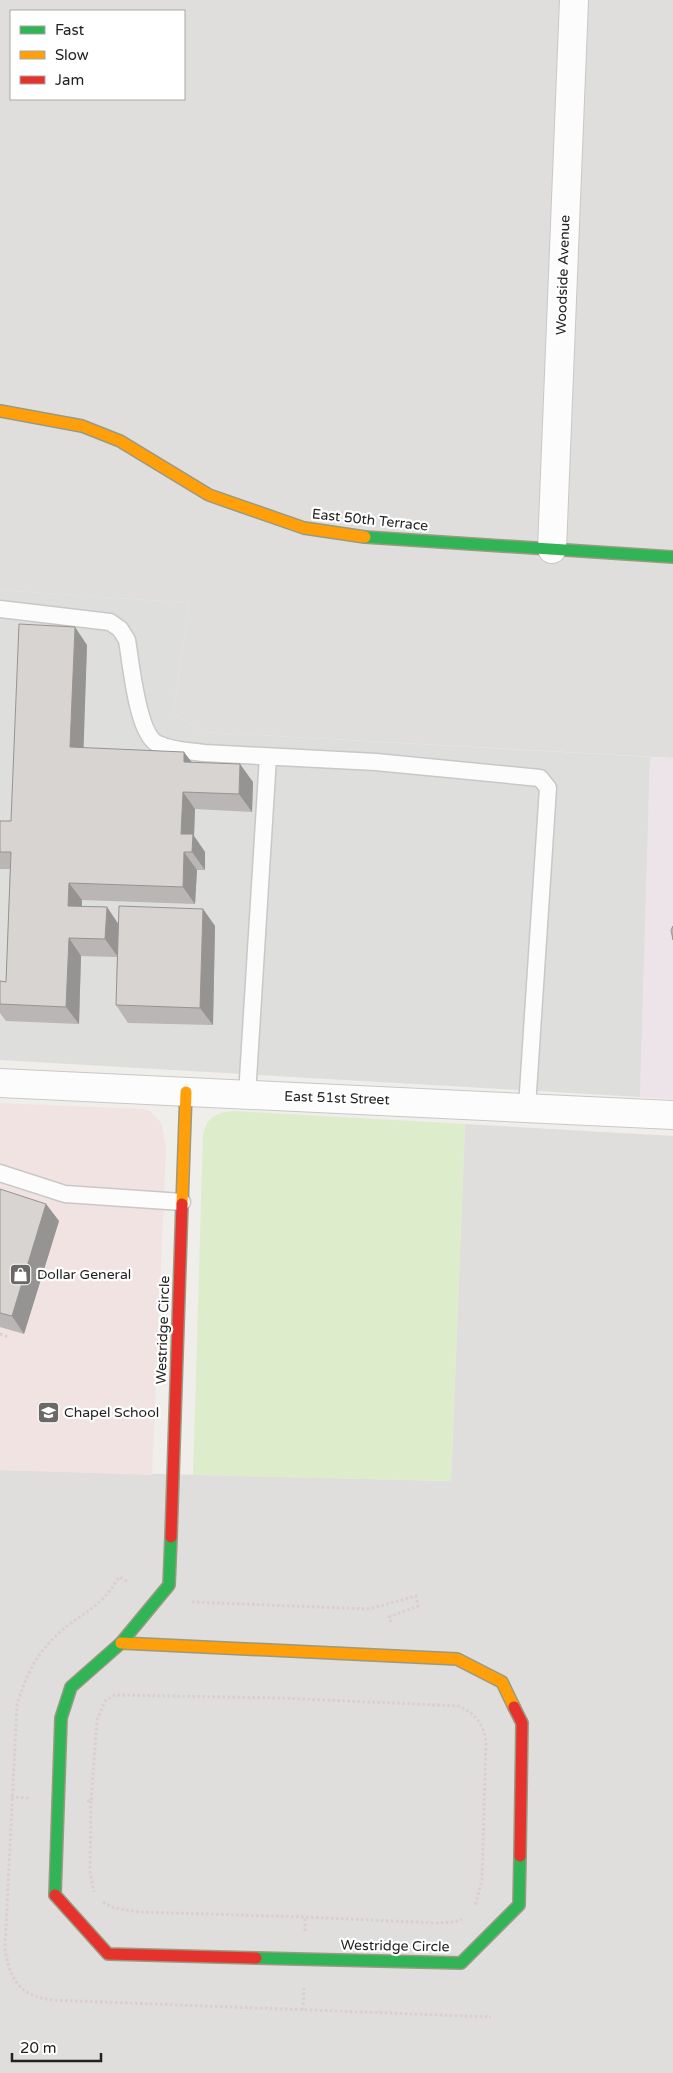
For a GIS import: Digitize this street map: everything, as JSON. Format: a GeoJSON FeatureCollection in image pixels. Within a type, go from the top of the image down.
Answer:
{"type":"FeatureCollection","features":[{"type":"Feature","properties":{"kind":"street","name":"Woodside Avenue"},"geometry":{"type":"LineString","coordinates":[[552,549],[574,0]]}},
{"type":"Feature","properties":{"kind":"street","name":"East 50th Terrace"},"geometry":{"type":"LineString","coordinates":[[0,411],[82,426],[120,441],[209,495],[304,528],[371,538],[673,556]]}},
{"type":"Feature","properties":{"kind":"street","name":"East 51st Street"},"geometry":{"type":"LineString","coordinates":[[0,1083],[673,1115]]}},
{"type":"Feature","properties":{"kind":"street","name":"Westridge Circle"},"geometry":{"type":"LineString","coordinates":[[121,1643],[457,1659],[502,1682],[522,1723],[519,1905],[461,1963],[108,1954],[55,1895],[61,1718],[72,1687],[121,1643],[169,1585],[186,1092]]}},
{"type":"Feature","properties":{"kind":"lane"},"geometry":{"type":"LineString","coordinates":[[0,609],[110,622],[120,629],[127,640],[142,718],[147,732],[157,744],[179,750],[268,757],[376,762],[540,778],[548,788],[528,1107]]}},
{"type":"Feature","properties":{"kind":"lane"},"geometry":{"type":"LineString","coordinates":[[247,1095],[268,757]]}},
{"type":"Feature","properties":{"kind":"lane"},"geometry":{"type":"LineString","coordinates":[[0,1173],[65,1194],[182,1202]]}},
{"type":"Feature","properties":{"kind":"path"},"geometry":{"type":"LineString","coordinates":[[0,1334],[9,1337]]}},
{"type":"Feature","properties":{"kind":"path"},"geometry":{"type":"LineString","coordinates":[[127,1581],[118,1577],[108,1595],[92,1610],[58,1634],[30,1669],[15,1719],[5,1947],[7,1969],[23,1990],[38,1998],[64,2001],[491,2017]]}},
{"type":"Feature","properties":{"kind":"path"},"geometry":{"type":"LineString","coordinates":[[188,1600],[197,1603],[369,1609],[416,1596],[418,1606],[389,1617],[391,1622]]}},
{"type":"Feature","properties":{"kind":"path"},"geometry":{"type":"LineString","coordinates":[[96,1896],[91,1886],[90,1873],[91,1801],[97,1720],[105,1700],[115,1695],[281,1698],[459,1706],[471,1711],[478,1718],[484,1730],[486,1743],[482,1880],[474,1908]]}},
{"type":"Feature","properties":{"kind":"path"},"geometry":{"type":"LineString","coordinates":[[11,1798],[34,1798]]}},
{"type":"Feature","properties":{"kind":"path"},"geometry":{"type":"LineString","coordinates":[[82,1800],[91,1801]]}},
{"type":"Feature","properties":{"kind":"path"},"geometry":{"type":"LineString","coordinates":[[100,1900],[114,1908],[127,1911],[437,1923],[455,1922],[469,1914]]}},
{"type":"Feature","properties":{"kind":"path"},"geometry":{"type":"LineString","coordinates":[[305,1917],[305,1937]]}},
{"type":"Feature","properties":{"kind":"path"},"geometry":{"type":"LineString","coordinates":[[303,2010],[304,1980]]}},
{"type":"Feature","properties":{"kind":"shaded area"},"geometry":{"type":"Polygon","coordinates":[[[0,0],[673,0],[673,758],[203,732],[173,713],[189,603],[0,590],[0,0]]]}},
{"type":"Feature","properties":{"kind":"shaded area"},"geometry":{"type":"Polygon","coordinates":[[[0,590],[189,603],[173,713],[203,732],[650,757],[640,1097],[0,1060],[0,590]]]}},
{"type":"Feature","properties":{"kind":"shaded area"},"geometry":{"type":"Polygon","coordinates":[[[650,757],[673,758],[673,1099],[640,1097],[650,757]]]}},
{"type":"Feature","properties":{"kind":"shaded area"},"geometry":{"type":"Polygon","coordinates":[[[0,1103],[142,1109],[150,1111],[162,1124],[166,1148],[152,1475],[0,1470],[0,1103]]]}},
{"type":"Feature","properties":{"kind":"shaded area"},"geometry":{"type":"Polygon","coordinates":[[[465,1124],[673,1136],[673,2073],[0,2073],[0,1470],[451,1481],[465,1124]]]}},
{"type":"Feature","properties":{"kind":"green space"},"geometry":{"type":"Polygon","coordinates":[[[232,1111],[465,1124],[451,1481],[193,1475],[203,1134],[207,1124],[213,1117],[232,1111]]]}},
{"type":"Feature","properties":{"kind":"building"},"geometry":{"type":"Polygon","coordinates":[[[19,624],[75,627],[70,747],[184,752],[184,762],[240,764],[239,794],[183,792],[181,834],[193,834],[192,852],[184,852],[183,887],[69,883],[68,906],[107,907],[105,939],[69,938],[66,1007],[0,1004],[0,981],[6,982],[11,852],[0,852],[0,821],[11,821],[19,624]]]}},
{"type":"Feature","properties":{"kind":"building"},"geometry":{"type":"Polygon","coordinates":[[[119,906],[203,909],[200,1008],[116,1005],[119,906]]]}},
{"type":"Feature","properties":{"kind":"building"},"geometry":{"type":"Polygon","coordinates":[[[0,1189],[46,1204],[12,1316],[0,1313],[0,1189]]]}},
{"type":"Feature","properties":{"kind":"traffic: fast"},"geometry":{"type":"LineString","coordinates":[[365,537],[673,557]]}},
{"type":"Feature","properties":{"kind":"traffic: fast"},"geometry":{"type":"LineString","coordinates":[[55,1895],[61,1718],[71,1687],[121,1643],[169,1585],[171,1537]]}},
{"type":"Feature","properties":{"kind":"traffic: fast"},"geometry":{"type":"LineString","coordinates":[[256,1958],[461,1963],[519,1905],[520,1856]]}},
{"type":"Feature","properties":{"kind":"traffic: slow"},"geometry":{"type":"LineString","coordinates":[[0,411],[82,426],[120,441],[209,495],[304,528],[365,537]]}},
{"type":"Feature","properties":{"kind":"traffic: slow"},"geometry":{"type":"LineString","coordinates":[[182,1204],[186,1092]]}},
{"type":"Feature","properties":{"kind":"traffic: slow"},"geometry":{"type":"LineString","coordinates":[[121,1643],[457,1659],[502,1682],[514,1707]]}},
{"type":"Feature","properties":{"kind":"traffic: jam"},"geometry":{"type":"LineString","coordinates":[[171,1537],[182,1204]]}},
{"type":"Feature","properties":{"kind":"traffic: jam"},"geometry":{"type":"LineString","coordinates":[[514,1707],[522,1723],[520,1856]]}},
{"type":"Feature","properties":{"kind":"traffic: jam"},"geometry":{"type":"LineString","coordinates":[[55,1895],[108,1954],[256,1958]]}},
{"type":"Feature","properties":{"kind":"place","name":"Dollar General"},"geometry":{"type":"Point","coordinates":[21,1274]}},
{"type":"Feature","properties":{"kind":"place","name":"Chapel School"},"geometry":{"type":"Point","coordinates":[48,1412]}}]}
